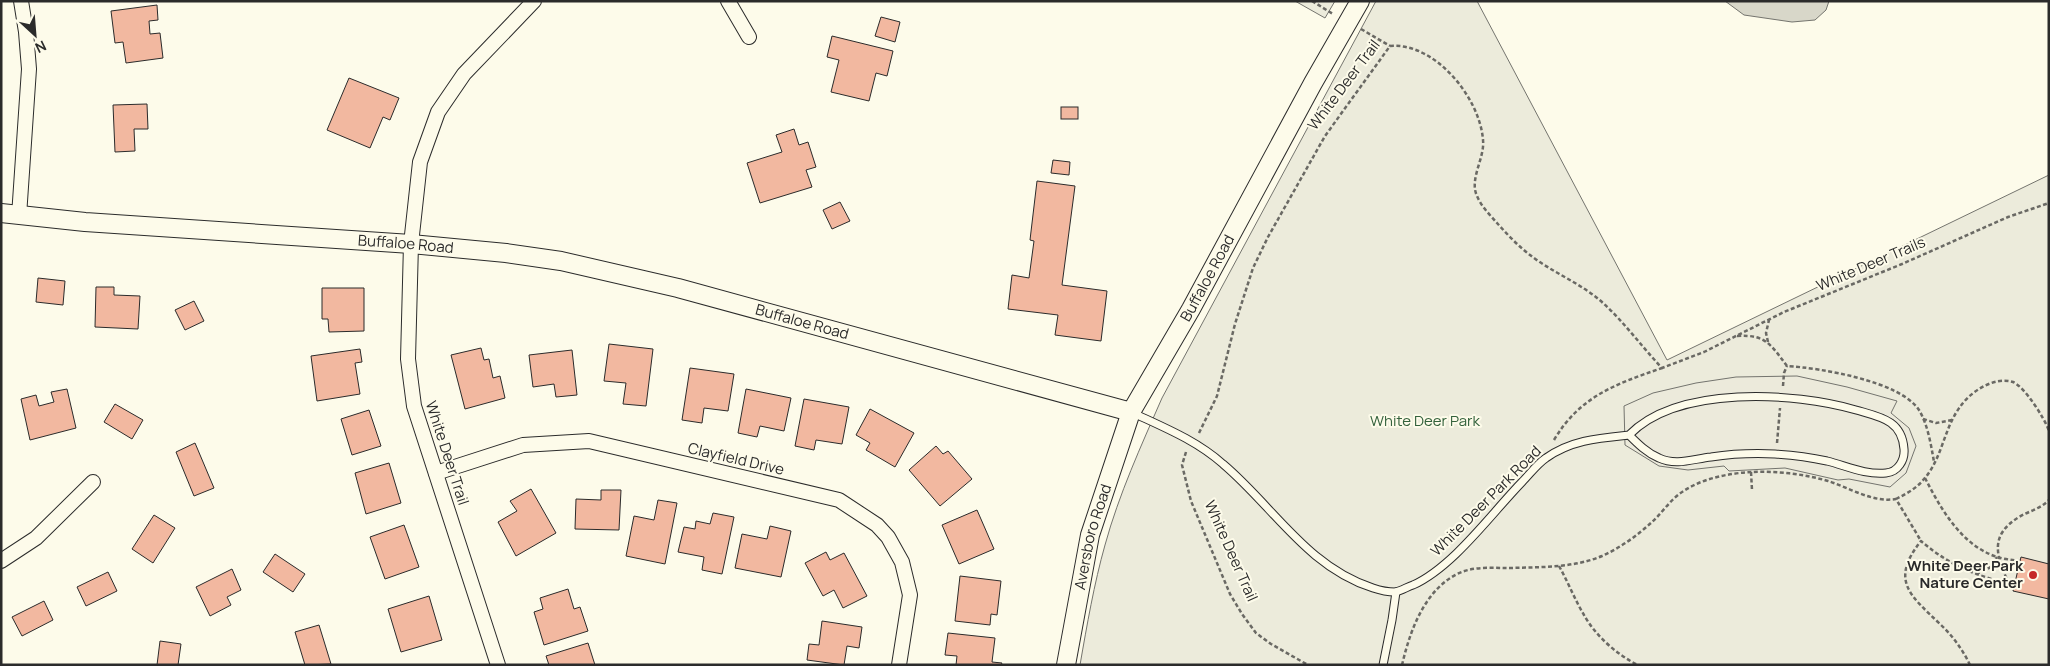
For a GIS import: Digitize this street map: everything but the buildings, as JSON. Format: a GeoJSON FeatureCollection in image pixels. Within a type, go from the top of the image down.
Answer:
{"type":"FeatureCollection","features":[{"type":"Feature","properties":{"kind":"street"},"geometry":{"type":"LineString","coordinates":[[19,216],[28,69],[26,32],[21,1]]}},
{"type":"Feature","properties":{"kind":"street","name":"White Deer Trail"},"geometry":{"type":"LineString","coordinates":[[498,665],[414,406],[408,359],[411,244],[420,162],[438,112],[464,74],[534,1]]}},
{"type":"Feature","properties":{"kind":"street"},"geometry":{"type":"LineString","coordinates":[[728,1],[749,37]]}},
{"type":"Feature","properties":{"kind":"street","name":"Buffaloe Road"},"geometry":{"type":"LineString","coordinates":[[1,214],[84,222],[411,244],[506,253],[561,261],[678,288],[1131,412],[1191,309],[1313,83],[1360,1]]}},
{"type":"Feature","properties":{"kind":"street","name":"Aversboro Road"},"geometry":{"type":"LineString","coordinates":[[1066,665],[1090,535],[1131,412]]}},
{"type":"Feature","properties":{"kind":"street","name":"Clayfield Drive"},"geometry":{"type":"LineString","coordinates":[[436,473],[523,445],[589,441],[839,500],[877,525],[888,537],[902,562],[910,595],[899,665]]}},
{"type":"Feature","properties":{"kind":"street"},"geometry":{"type":"LineString","coordinates":[[1,561],[36,538],[94,482]]}},
{"type":"Feature","properties":{"kind":"lane"},"geometry":{"type":"LineString","coordinates":[[1738,397],[1791,397],[1841,406],[1892,423],[1904,439],[1904,453],[1902,463],[1888,473],[1868,473],[1799,455],[1759,454],[1711,457],[1683,462],[1660,459],[1643,449],[1629,435],[1649,418],[1691,404],[1738,397]]}},
{"type":"Feature","properties":{"kind":"lane"},"geometry":{"type":"LineString","coordinates":[[1131,412],[1193,441],[1222,462],[1243,481],[1290,533],[1335,570],[1374,589],[1396,592],[1383,665]]}},
{"type":"Feature","properties":{"kind":"lane","name":"White Deer Park Road"},"geometry":{"type":"LineString","coordinates":[[1396,592],[1420,581],[1438,569],[1457,552],[1545,458],[1566,446],[1591,439],[1629,435]]}},
{"type":"Feature","properties":{"kind":"path"},"geometry":{"type":"LineString","coordinates":[[1312,1],[1335,15]]}},
{"type":"Feature","properties":{"kind":"path"},"geometry":{"type":"LineString","coordinates":[[1360,29],[1390,46]]}},
{"type":"Feature","properties":{"kind":"path","name":"White Deer Trail"},"geometry":{"type":"LineString","coordinates":[[1198,434],[1217,396],[1235,324],[1253,268],[1268,237],[1325,136],[1390,46],[1408,46],[1435,60],[1450,73],[1465,92],[1476,113],[1483,139],[1483,148],[1476,178],[1476,195],[1490,214],[1530,255],[1584,288],[1604,304],[1662,368]]}},
{"type":"Feature","properties":{"kind":"path","name":"White Deer Trails"},"geometry":{"type":"LineString","coordinates":[[1662,368],[1704,352],[1769,320],[2008,217],[2049,203]]}},
{"type":"Feature","properties":{"kind":"path"},"geometry":{"type":"LineString","coordinates":[[1769,320],[1766,333],[1768,342],[1787,366],[1826,371],[1881,386],[1908,399],[1918,409],[1923,419],[1934,462]]}},
{"type":"Feature","properties":{"kind":"path"},"geometry":{"type":"LineString","coordinates":[[1735,336],[1750,336],[1768,342]]}},
{"type":"Feature","properties":{"kind":"path"},"geometry":{"type":"LineString","coordinates":[[1782,388],[1787,366]]}},
{"type":"Feature","properties":{"kind":"path"},"geometry":{"type":"LineString","coordinates":[[1553,453],[1554,440],[1567,422],[1590,399],[1614,386],[1662,368]]}},
{"type":"Feature","properties":{"kind":"path"},"geometry":{"type":"LineString","coordinates":[[1402,665],[1423,606],[1438,589],[1456,574],[1482,568],[1559,566],[1582,563],[1622,545],[1651,523],[1678,495],[1691,487],[1720,476],[1751,472],[1798,474],[1827,481],[1878,499],[1896,499],[1914,488],[1925,478],[1952,420],[1970,395],[1984,386],[2006,381],[2016,384],[2024,392],[2044,419],[2049,431]]}},
{"type":"Feature","properties":{"kind":"path"},"geometry":{"type":"LineString","coordinates":[[1777,444],[1781,404]]}},
{"type":"Feature","properties":{"kind":"path"},"geometry":{"type":"LineString","coordinates":[[1923,419],[1936,423],[1952,420]]}},
{"type":"Feature","properties":{"kind":"path","name":"White Deer Trail"},"geometry":{"type":"LineString","coordinates":[[1189,449],[1184,455],[1182,465],[1191,501],[1230,594],[1256,633],[1287,655],[1308,665]]}},
{"type":"Feature","properties":{"kind":"path"},"geometry":{"type":"LineString","coordinates":[[1751,472],[1752,490]]}},
{"type":"Feature","properties":{"kind":"path"},"geometry":{"type":"LineString","coordinates":[[1925,478],[1945,515],[1958,530],[1979,548],[1997,557],[2020,561]]}},
{"type":"Feature","properties":{"kind":"path"},"geometry":{"type":"LineString","coordinates":[[1896,499],[1921,541],[1946,561],[1976,574],[2014,585]]}},
{"type":"Feature","properties":{"kind":"path"},"geometry":{"type":"LineString","coordinates":[[2009,584],[1997,557],[1998,544],[2007,526],[2018,517],[2037,509],[2049,500]]}},
{"type":"Feature","properties":{"kind":"path"},"geometry":{"type":"LineString","coordinates":[[1921,541],[1908,562],[1905,573],[1907,586],[1914,600],[1956,642],[1970,665]]}},
{"type":"Feature","properties":{"kind":"path"},"geometry":{"type":"LineString","coordinates":[[1976,574],[1991,566],[1997,557]]}},
{"type":"Feature","properties":{"kind":"path"},"geometry":{"type":"LineString","coordinates":[[1559,566],[1572,588],[1584,616],[1599,634],[1624,658],[1638,665]]}},
{"type":"Feature","properties":{"kind":"green space"},"geometry":{"type":"Polygon","coordinates":[[[1295,1],[1335,1],[1325,18],[1295,1]]]}},
{"type":"Feature","properties":{"kind":"green space","name":"White Deer Park"},"geometry":{"type":"Polygon","coordinates":[[[1376,1],[1477,1],[1667,360],[2049,175],[2049,665],[1080,665],[1094,590],[1111,526],[1131,470],[1162,398],[1376,1]]]}},
{"type":"Feature","properties":{"kind":"shaded area"},"geometry":{"type":"Polygon","coordinates":[[[1725,1],[1829,1],[1826,10],[1815,20],[1792,22],[1744,15],[1725,1]]]}},
{"type":"Feature","properties":{"kind":"shaded area"},"geometry":{"type":"Polygon","coordinates":[[[1797,376],[1897,401],[1891,413],[1909,428],[1916,446],[1906,473],[1890,487],[1849,479],[1838,480],[1785,468],[1729,471],[1724,466],[1688,470],[1659,466],[1625,445],[1624,406],[1653,393],[1696,383],[1736,377],[1797,376]]]}},
{"type":"Feature","properties":{"kind":"place","name":"White Deer Park Nature Center"},"geometry":{"type":"Point","coordinates":[2033,575]}}]}
